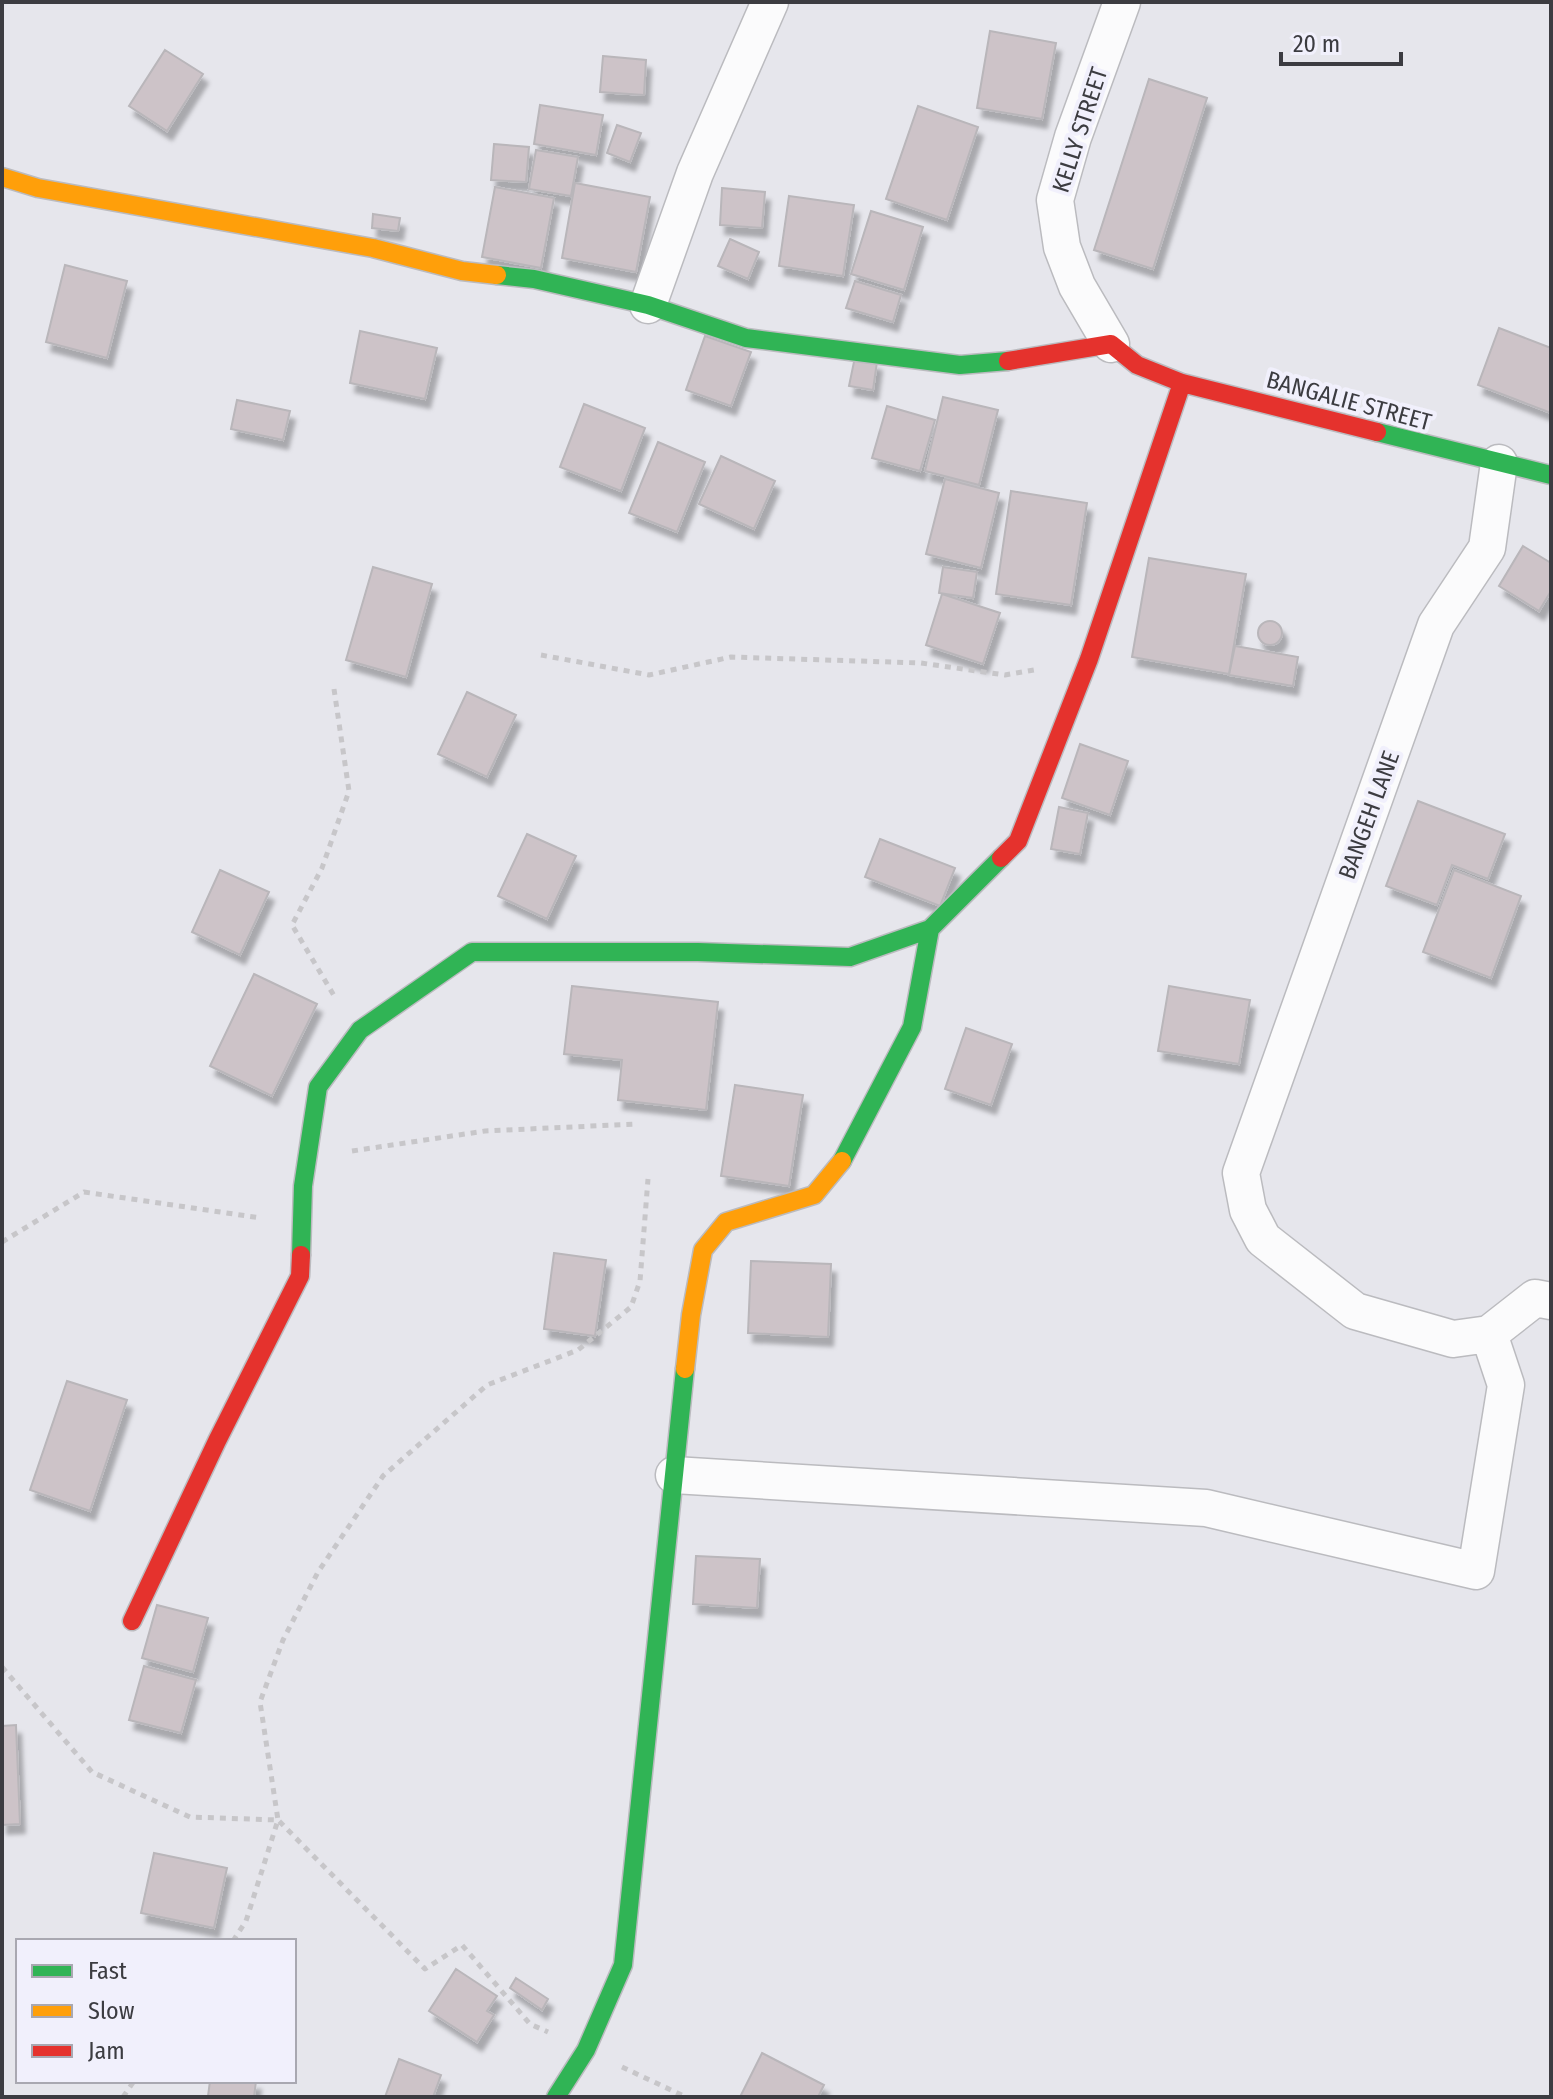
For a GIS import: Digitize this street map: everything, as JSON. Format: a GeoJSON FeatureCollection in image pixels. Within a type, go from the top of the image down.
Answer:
{"type":"FeatureCollection","features":[{"type":"Feature","properties":{"kind":"street"},"geometry":{"type":"LineString","coordinates":[[648,305],[695,173],[770,2]]}},
{"type":"Feature","properties":{"kind":"street","name":"KELLY STREET"},"geometry":{"type":"LineString","coordinates":[[1122,2],[1073,137],[1055,200],[1062,247],[1077,286],[1124,354]]}},
{"type":"Feature","properties":{"kind":"street"},"geometry":{"type":"LineString","coordinates":[[2,177],[38,188],[373,248],[462,271],[534,279],[648,305],[746,338],[960,365],[1124,354]]}},
{"type":"Feature","properties":{"kind":"street","name":"BANGALIE STREET"},"geometry":{"type":"LineString","coordinates":[[1124,354],[1182,383],[1551,475]]}},
{"type":"Feature","properties":{"kind":"street"},"geometry":{"type":"LineString","coordinates":[[132,1621],[300,1276],[303,1186],[318,1087],[360,1030],[472,952],[698,952],[850,957],[930,929],[1018,841],[1089,659],[1182,383]]}},
{"type":"Feature","properties":{"kind":"street","name":"BANGEH LANE"},"geometry":{"type":"LineString","coordinates":[[1489,1334],[1453,1339],[1355,1311],[1263,1239],[1248,1210],[1241,1173],[1436,625],[1487,548],[1499,463]]}},
{"type":"Feature","properties":{"kind":"street"},"geometry":{"type":"LineString","coordinates":[[556,2097],[586,2050],[623,1965],[691,1315],[703,1250],[726,1222],[814,1195],[846,1156],[912,1027],[930,929]]}},
{"type":"Feature","properties":{"kind":"street"},"geometry":{"type":"LineString","coordinates":[[674,1475],[1206,1508],[1476,1571],[1506,1385],[1489,1334],[1535,1298],[1551,1301]]}},
{"type":"Feature","properties":{"kind":"path"},"geometry":{"type":"LineString","coordinates":[[541,655],[649,675],[731,657],[921,663],[1005,675],[1089,659]]}},
{"type":"Feature","properties":{"kind":"path"},"geometry":{"type":"LineString","coordinates":[[334,689],[349,791],[322,868],[292,925],[347,1017],[360,1030]]}},
{"type":"Feature","properties":{"kind":"path"},"geometry":{"type":"LineString","coordinates":[[2,1242],[84,1192],[264,1218],[353,1151],[485,1131],[636,1124]]}},
{"type":"Feature","properties":{"kind":"path"},"geometry":{"type":"LineString","coordinates":[[234,1939],[246,1921],[278,1820],[260,1702],[283,1640],[318,1572],[383,1476],[487,1385],[578,1350],[631,1307],[640,1281],[648,1179]]}},
{"type":"Feature","properties":{"kind":"path"},"geometry":{"type":"LineString","coordinates":[[2,1667],[92,1772],[190,1817],[278,1820],[425,1969]]}},
{"type":"Feature","properties":{"kind":"building"},"geometry":{"type":"Polygon","coordinates":[[[990,31],[1056,43],[1042,119],[977,108],[990,31]]]}},
{"type":"Feature","properties":{"kind":"building"},"geometry":{"type":"Polygon","coordinates":[[[165,50],[203,74],[167,131],[129,106],[165,50]]]}},
{"type":"Feature","properties":{"kind":"building"},"geometry":{"type":"Polygon","coordinates":[[[603,56],[646,60],[644,95],[600,92],[603,56]]]}},
{"type":"Feature","properties":{"kind":"building"},"geometry":{"type":"Polygon","coordinates":[[[1149,79],[1207,98],[1153,269],[1094,250],[1149,79]]]}},
{"type":"Feature","properties":{"kind":"building"},"geometry":{"type":"Polygon","coordinates":[[[540,105],[603,115],[596,155],[534,144],[540,105]]]}},
{"type":"Feature","properties":{"kind":"building"},"geometry":{"type":"Polygon","coordinates":[[[918,106],[978,127],[947,220],[886,199],[918,106]]]}},
{"type":"Feature","properties":{"kind":"building"},"geometry":{"type":"Polygon","coordinates":[[[617,125],[641,133],[630,162],[607,153],[617,125]]]}},
{"type":"Feature","properties":{"kind":"building"},"geometry":{"type":"Polygon","coordinates":[[[494,144],[529,147],[526,182],[491,180],[494,144]]]}},
{"type":"Feature","properties":{"kind":"building"},"geometry":{"type":"Polygon","coordinates":[[[536,150],[578,157],[571,196],[529,189],[536,150]]]}},
{"type":"Feature","properties":{"kind":"building"},"geometry":{"type":"Polygon","coordinates":[[[575,183],[650,197],[636,272],[562,258],[575,183]]]}},
{"type":"Feature","properties":{"kind":"building"},"geometry":{"type":"Polygon","coordinates":[[[495,187],[554,198],[541,268],[482,257],[495,187]]]}},
{"type":"Feature","properties":{"kind":"building"},"geometry":{"type":"Polygon","coordinates":[[[722,188],[765,192],[762,228],[720,225],[722,188]]]}},
{"type":"Feature","properties":{"kind":"building"},"geometry":{"type":"Polygon","coordinates":[[[789,196],[854,205],[843,276],[779,266],[789,196]]]}},
{"type":"Feature","properties":{"kind":"building"},"geometry":{"type":"Polygon","coordinates":[[[871,211],[923,227],[904,290],[851,274],[871,211]]]}},
{"type":"Feature","properties":{"kind":"building"},"geometry":{"type":"Polygon","coordinates":[[[373,214],[400,218],[398,231],[372,228],[373,214]]]}},
{"type":"Feature","properties":{"kind":"building"},"geometry":{"type":"Polygon","coordinates":[[[730,239],[759,252],[748,279],[718,266],[730,239]]]}},
{"type":"Feature","properties":{"kind":"building"},"geometry":{"type":"Polygon","coordinates":[[[65,265],[127,281],[107,358],[46,342],[65,265]]]}},
{"type":"Feature","properties":{"kind":"building"},"geometry":{"type":"Polygon","coordinates":[[[855,281],[901,295],[893,322],[846,308],[855,281]]]}},
{"type":"Feature","properties":{"kind":"building"},"geometry":{"type":"Polygon","coordinates":[[[1499,328],[1551,348],[1551,413],[1478,385],[1499,328]]]}},
{"type":"Feature","properties":{"kind":"building"},"geometry":{"type":"Polygon","coordinates":[[[360,331],[437,348],[425,399],[350,383],[360,331]]]}},
{"type":"Feature","properties":{"kind":"building"},"geometry":{"type":"Polygon","coordinates":[[[705,336],[751,352],[731,406],[686,390],[705,336]]]}},
{"type":"Feature","properties":{"kind":"building"},"geometry":{"type":"Polygon","coordinates":[[[855,357],[877,362],[873,390],[849,386],[855,357]]]}},
{"type":"Feature","properties":{"kind":"building"},"geometry":{"type":"Polygon","coordinates":[[[943,397],[998,410],[979,485],[925,471],[943,397]]]}},
{"type":"Feature","properties":{"kind":"building"},"geometry":{"type":"Polygon","coordinates":[[[237,400],[290,411],[283,440],[231,429],[237,400]]]}},
{"type":"Feature","properties":{"kind":"building"},"geometry":{"type":"Polygon","coordinates":[[[584,404],[645,428],[621,491],[560,467],[584,404]]]}},
{"type":"Feature","properties":{"kind":"building"},"geometry":{"type":"Polygon","coordinates":[[[887,406],[935,420],[920,471],[872,458],[887,406]]]}},
{"type":"Feature","properties":{"kind":"building"},"geometry":{"type":"Polygon","coordinates":[[[658,442],[705,462],[677,532],[629,513],[658,442]]]}},
{"type":"Feature","properties":{"kind":"building"},"geometry":{"type":"Polygon","coordinates":[[[721,456],[775,481],[754,529],[699,504],[721,456]]]}},
{"type":"Feature","properties":{"kind":"building"},"geometry":{"type":"Polygon","coordinates":[[[945,479],[999,493],[981,568],[926,554],[945,479]]]}},
{"type":"Feature","properties":{"kind":"building"},"geometry":{"type":"Polygon","coordinates":[[[1011,491],[1087,503],[1071,605],[996,594],[1011,491]]]}},
{"type":"Feature","properties":{"kind":"building"},"geometry":{"type":"Polygon","coordinates":[[[1523,546],[1551,563],[1551,591],[1539,611],[1499,586],[1523,546]]]}},
{"type":"Feature","properties":{"kind":"building"},"geometry":{"type":"Polygon","coordinates":[[[1149,558],[1246,574],[1229,674],[1132,657],[1149,558]]]}},
{"type":"Feature","properties":{"kind":"building"},"geometry":{"type":"Polygon","coordinates":[[[373,567],[432,584],[406,677],[346,660],[373,567]]]}},
{"type":"Feature","properties":{"kind":"building"},"geometry":{"type":"Polygon","coordinates":[[[943,567],[977,572],[973,598],[939,593],[943,567]]]}},
{"type":"Feature","properties":{"kind":"building"},"geometry":{"type":"Polygon","coordinates":[[[942,594],[1000,613],[983,664],[926,645],[942,594]]]}},
{"type":"Feature","properties":{"kind":"building"},"geometry":{"type":"Polygon","coordinates":[[[1270,621],[1281,628],[1282,633],[1275,644],[1270,645],[1259,638],[1258,633],[1265,622],[1270,621]]]}},
{"type":"Feature","properties":{"kind":"building"},"geometry":{"type":"Polygon","coordinates":[[[1235,646],[1298,657],[1293,686],[1229,675],[1235,646]]]}},
{"type":"Feature","properties":{"kind":"building"},"geometry":{"type":"Polygon","coordinates":[[[467,692],[516,715],[487,777],[438,754],[467,692]]]}},
{"type":"Feature","properties":{"kind":"building"},"geometry":{"type":"Polygon","coordinates":[[[1080,744],[1128,761],[1110,815],[1062,798],[1080,744]]]}},
{"type":"Feature","properties":{"kind":"building"},"geometry":{"type":"Polygon","coordinates":[[[1418,801],[1505,834],[1488,879],[1452,865],[1437,905],[1386,886],[1418,801]]]}},
{"type":"Feature","properties":{"kind":"building"},"geometry":{"type":"Polygon","coordinates":[[[1059,807],[1088,813],[1080,854],[1051,849],[1059,807]]]}},
{"type":"Feature","properties":{"kind":"building"},"geometry":{"type":"Polygon","coordinates":[[[527,834],[576,856],[547,919],[498,896],[527,834]]]}},
{"type":"Feature","properties":{"kind":"building"},"geometry":{"type":"Polygon","coordinates":[[[880,839],[955,868],[940,906],[865,877],[880,839]]]}},
{"type":"Feature","properties":{"kind":"building"},"geometry":{"type":"Polygon","coordinates":[[[220,870],[269,892],[240,955],[192,932],[220,870]]]}},
{"type":"Feature","properties":{"kind":"building"},"geometry":{"type":"Polygon","coordinates":[[[1454,870],[1521,896],[1491,978],[1423,952],[1454,870]]]}},
{"type":"Feature","properties":{"kind":"building"},"geometry":{"type":"Polygon","coordinates":[[[254,974],[317,1004],[272,1096],[210,1066],[254,974]]]}},
{"type":"Feature","properties":{"kind":"building"},"geometry":{"type":"Polygon","coordinates":[[[572,986],[718,1002],[706,1110],[618,1100],[622,1060],[564,1054],[572,986]]]}},
{"type":"Feature","properties":{"kind":"building"},"geometry":{"type":"Polygon","coordinates":[[[1169,986],[1250,1000],[1239,1064],[1158,1051],[1169,986]]]}},
{"type":"Feature","properties":{"kind":"building"},"geometry":{"type":"Polygon","coordinates":[[[966,1028],[1012,1044],[991,1105],[945,1089],[966,1028]]]}},
{"type":"Feature","properties":{"kind":"building"},"geometry":{"type":"Polygon","coordinates":[[[735,1085],[803,1095],[789,1186],[721,1176],[735,1085]]]}},
{"type":"Feature","properties":{"kind":"building"},"geometry":{"type":"Polygon","coordinates":[[[554,1253],[606,1260],[595,1336],[544,1329],[554,1253]]]}},
{"type":"Feature","properties":{"kind":"building"},"geometry":{"type":"Polygon","coordinates":[[[751,1261],[831,1264],[828,1337],[748,1333],[751,1261]]]}},
{"type":"Feature","properties":{"kind":"building"},"geometry":{"type":"Polygon","coordinates":[[[67,1381],[127,1400],[90,1511],[30,1490],[67,1381]]]}},
{"type":"Feature","properties":{"kind":"building"},"geometry":{"type":"Polygon","coordinates":[[[696,1556],[760,1559],[757,1608],[693,1604],[696,1556]]]}},
{"type":"Feature","properties":{"kind":"building"},"geometry":{"type":"Polygon","coordinates":[[[157,1605],[208,1618],[193,1672],[142,1658],[157,1605]]]}},
{"type":"Feature","properties":{"kind":"building"},"geometry":{"type":"Polygon","coordinates":[[[144,1666],[196,1680],[181,1733],[129,1720],[144,1666]]]}},
{"type":"Feature","properties":{"kind":"building"},"geometry":{"type":"Polygon","coordinates":[[[16,1725],[20,1824],[2,1825],[2,1726],[16,1725]]]}},
{"type":"Feature","properties":{"kind":"building"},"geometry":{"type":"Polygon","coordinates":[[[154,1853],[227,1868],[214,1928],[141,1913],[154,1853]]]}},
{"type":"Feature","properties":{"kind":"building"},"geometry":{"type":"Polygon","coordinates":[[[456,1969],[497,1996],[487,2011],[494,2015],[477,2042],[429,2011],[456,1969]]]}},
{"type":"Feature","properties":{"kind":"building"},"geometry":{"type":"Polygon","coordinates":[[[516,1978],[548,1999],[542,2010],[510,1988],[516,1978]]]}},
{"type":"Feature","properties":{"kind":"building"},"geometry":{"type":"Polygon","coordinates":[[[762,2053],[824,2085],[818,2097],[740,2097],[762,2053]]]}},
{"type":"Feature","properties":{"kind":"building"},"geometry":{"type":"Polygon","coordinates":[[[399,2059],[441,2075],[433,2097],[385,2097],[399,2059]]]}},
{"type":"Feature","properties":{"kind":"building"},"geometry":{"type":"Polygon","coordinates":[[[210,2083],[256,2083],[254,2097],[208,2096],[210,2083]]]}},
{"type":"Feature","properties":{"kind":"traffic: fast"},"geometry":{"type":"LineString","coordinates":[[497,275],[534,279],[648,305],[746,338],[960,365],[1008,361]]}},
{"type":"Feature","properties":{"kind":"traffic: fast"},"geometry":{"type":"LineString","coordinates":[[1377,432],[1551,475]]}},
{"type":"Feature","properties":{"kind":"traffic: fast"},"geometry":{"type":"LineString","coordinates":[[301,1255],[303,1186],[318,1087],[360,1030],[472,952],[698,952],[850,957],[930,929],[1001,858]]}},
{"type":"Feature","properties":{"kind":"traffic: fast"},"geometry":{"type":"LineString","coordinates":[[842,1161],[912,1027],[930,929]]}},
{"type":"Feature","properties":{"kind":"traffic: fast"},"geometry":{"type":"LineString","coordinates":[[556,2097],[586,2050],[623,1965],[685,1369]]}},
{"type":"Feature","properties":{"kind":"traffic: slow"},"geometry":{"type":"LineString","coordinates":[[2,177],[38,188],[373,248],[462,271],[497,275]]}},
{"type":"Feature","properties":{"kind":"traffic: slow"},"geometry":{"type":"LineString","coordinates":[[685,1369],[703,1250],[726,1222],[814,1195],[842,1161]]}},
{"type":"Feature","properties":{"kind":"traffic: jam"},"geometry":{"type":"LineString","coordinates":[[1008,361],[1111,344],[1137,365],[1182,383],[1377,432]]}},
{"type":"Feature","properties":{"kind":"traffic: jam"},"geometry":{"type":"LineString","coordinates":[[1001,858],[1018,841],[1089,659],[1182,383]]}},
{"type":"Feature","properties":{"kind":"traffic: jam"},"geometry":{"type":"LineString","coordinates":[[132,1621],[300,1276],[301,1255]]}}]}
